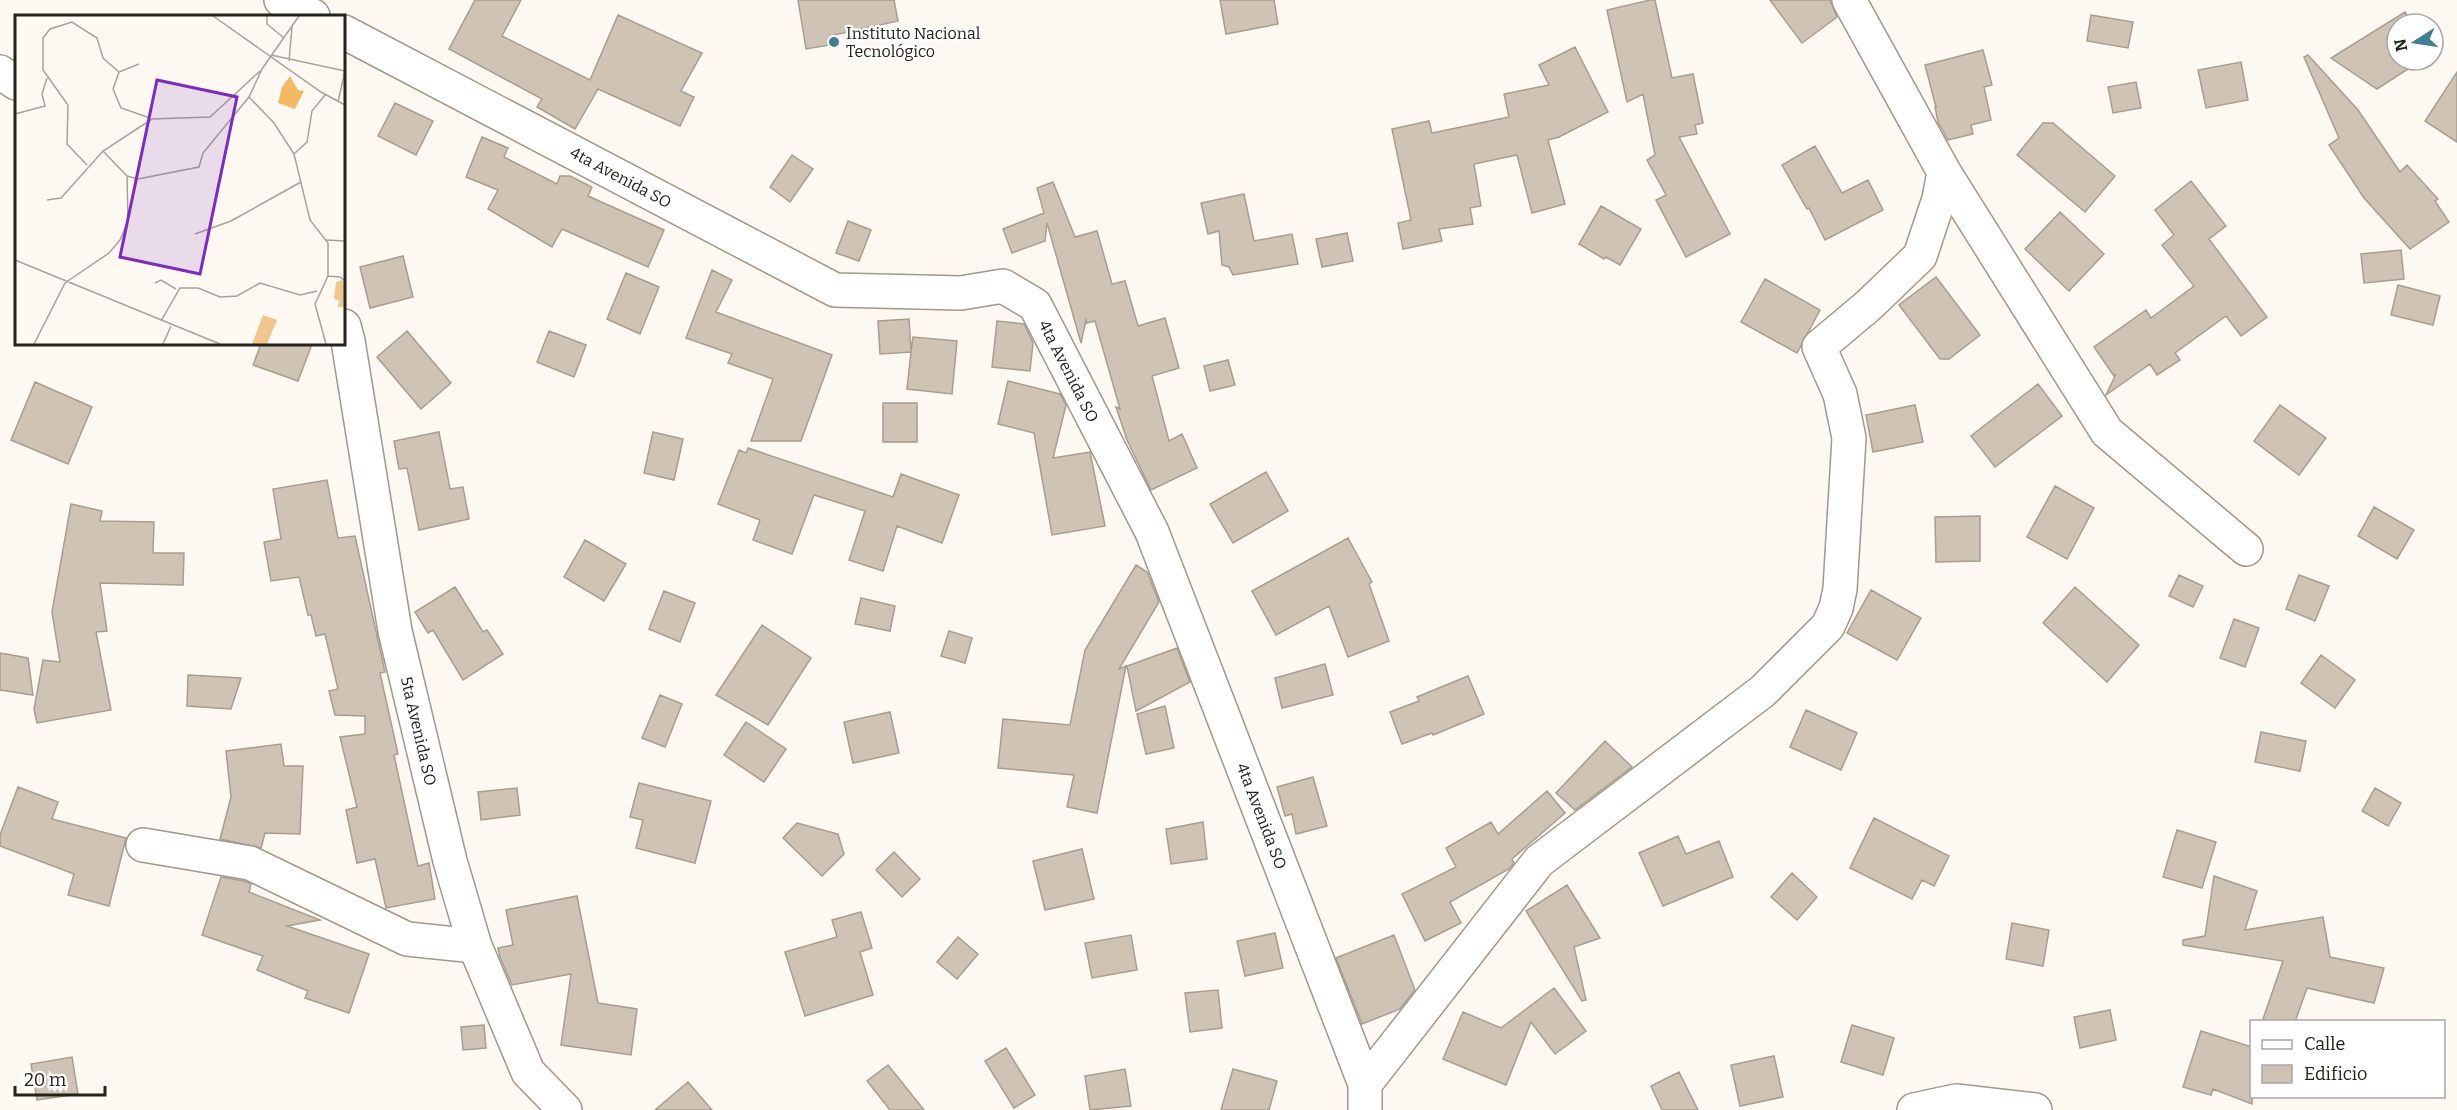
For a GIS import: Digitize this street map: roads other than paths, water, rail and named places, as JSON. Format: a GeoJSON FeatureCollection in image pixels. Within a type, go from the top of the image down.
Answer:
{"type":"FeatureCollection","features":[{"type":"Feature","properties":{"kind":"street"},"geometry":{"type":"LineString","coordinates":[[281,0],[311,15]]}},
{"type":"Feature","properties":{"kind":"street"},"geometry":{"type":"LineString","coordinates":[[1849,0],[1944,172],[2107,432],[2246,549]]}},
{"type":"Feature","properties":{"kind":"street","name":"4ta Avenida SO"},"geometry":{"type":"LineString","coordinates":[[345,33],[835,290],[961,292],[1004,286],[1035,305],[1152,532],[1365,1097]]}},
{"type":"Feature","properties":{"kind":"street"},"geometry":{"type":"LineString","coordinates":[[1365,1097],[1539,861],[1763,691],[1828,626],[1836,608],[1840,589],[1849,438],[1840,394],[1819,347],[1869,305],[1920,256],[1939,199],[1944,172]]}},
{"type":"Feature","properties":{"kind":"street","name":"5ta Avenida SO"},"geometry":{"type":"LineString","coordinates":[[345,330],[395,631],[450,861],[475,946],[528,1072],[565,1110]]}},
{"type":"Feature","properties":{"kind":"street"},"geometry":{"type":"LineString","coordinates":[[143,845],[250,863],[407,939],[475,946]]}},
{"type":"Feature","properties":{"kind":"street"},"geometry":{"type":"LineString","coordinates":[[528,1072],[528,1110]]}},
{"type":"Feature","properties":{"kind":"street"},"geometry":{"type":"LineString","coordinates":[[1914,1110],[1956,1101],[2035,1110]]}},
{"type":"Feature","properties":{"kind":"place","name":"Instituto Nacional Tecnológico"},"geometry":{"type":"Point","coordinates":[834,42]}}]}
